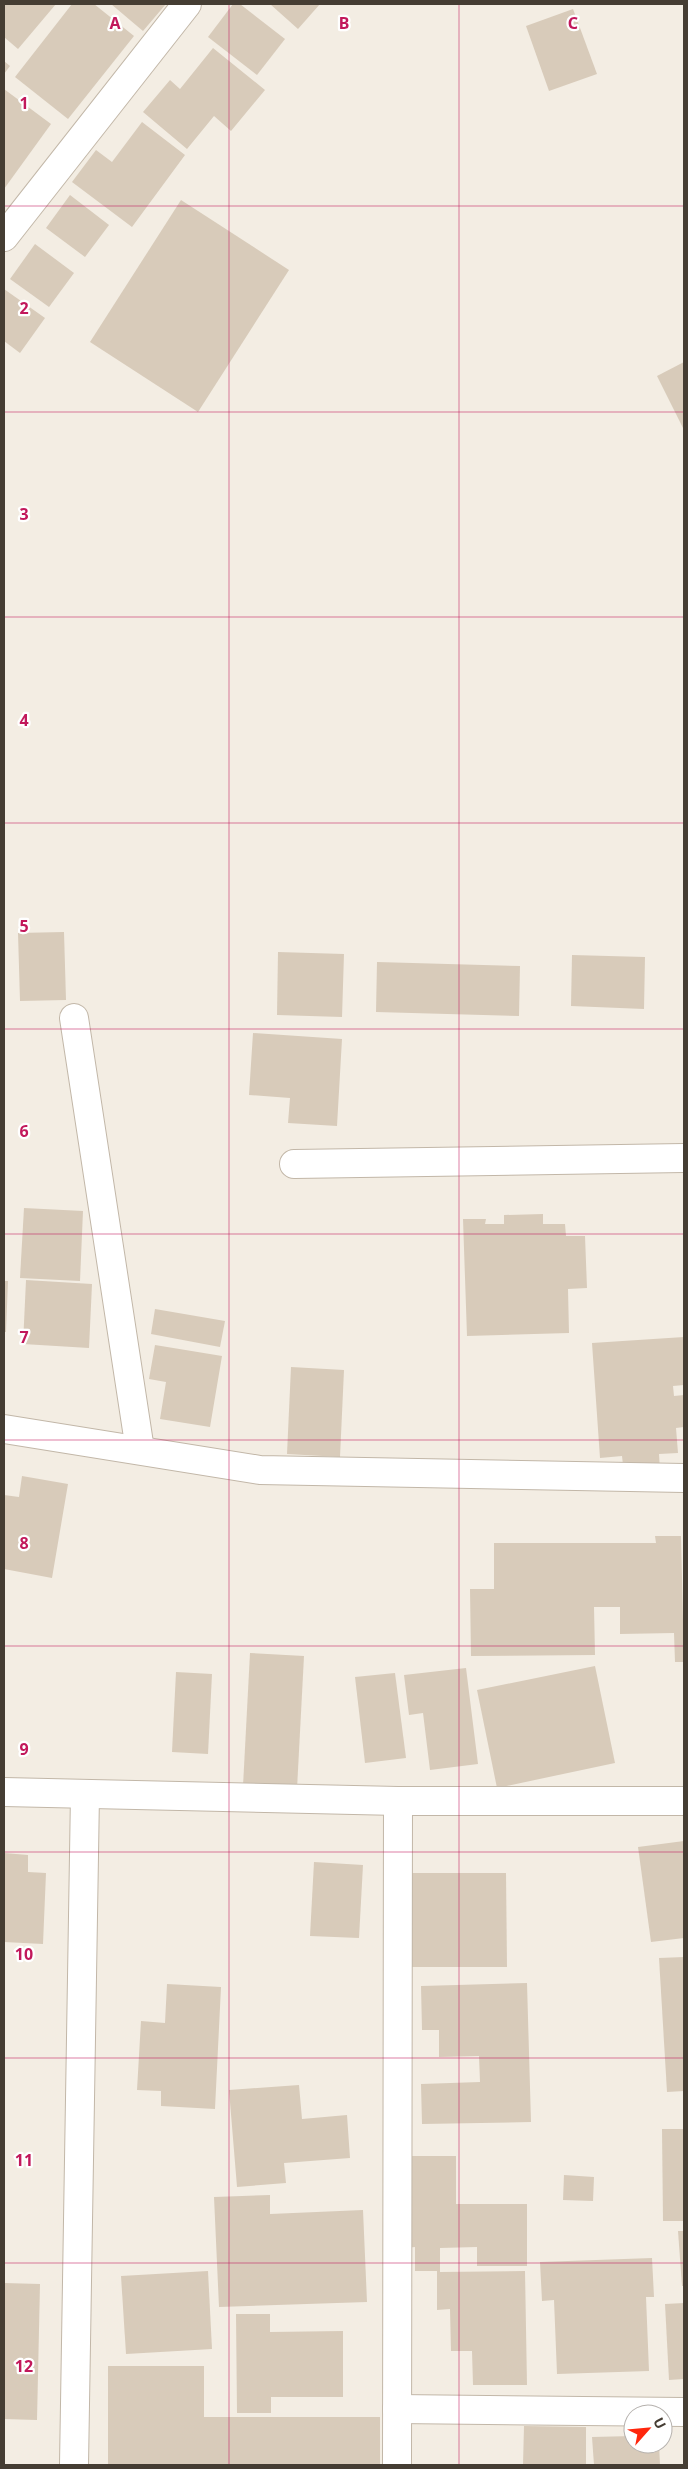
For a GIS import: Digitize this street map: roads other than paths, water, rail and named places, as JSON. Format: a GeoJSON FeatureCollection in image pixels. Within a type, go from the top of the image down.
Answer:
{"type":"FeatureCollection","features":[{"type":"Feature","properties":{"kind":"street"},"geometry":{"type":"LineString","coordinates":[[4,237],[187,4]]}},
{"type":"Feature","properties":{"kind":"street"},"geometry":{"type":"LineString","coordinates":[[74,1018],[140,1450]]}},
{"type":"Feature","properties":{"kind":"street"},"geometry":{"type":"LineString","coordinates":[[294,1164],[684,1158]]}},
{"type":"Feature","properties":{"kind":"street"},"geometry":{"type":"LineString","coordinates":[[4,1429],[260,1470],[684,1478]]}},
{"type":"Feature","properties":{"kind":"street"},"geometry":{"type":"LineString","coordinates":[[4,1792],[398,1801],[684,1801]]}},
{"type":"Feature","properties":{"kind":"street"},"geometry":{"type":"LineString","coordinates":[[74,2465],[85,1794]]}},
{"type":"Feature","properties":{"kind":"street"},"geometry":{"type":"LineString","coordinates":[[397,2465],[398,1801]]}},
{"type":"Feature","properties":{"kind":"street"},"geometry":{"type":"LineString","coordinates":[[397,2409],[684,2412]]}}]}
